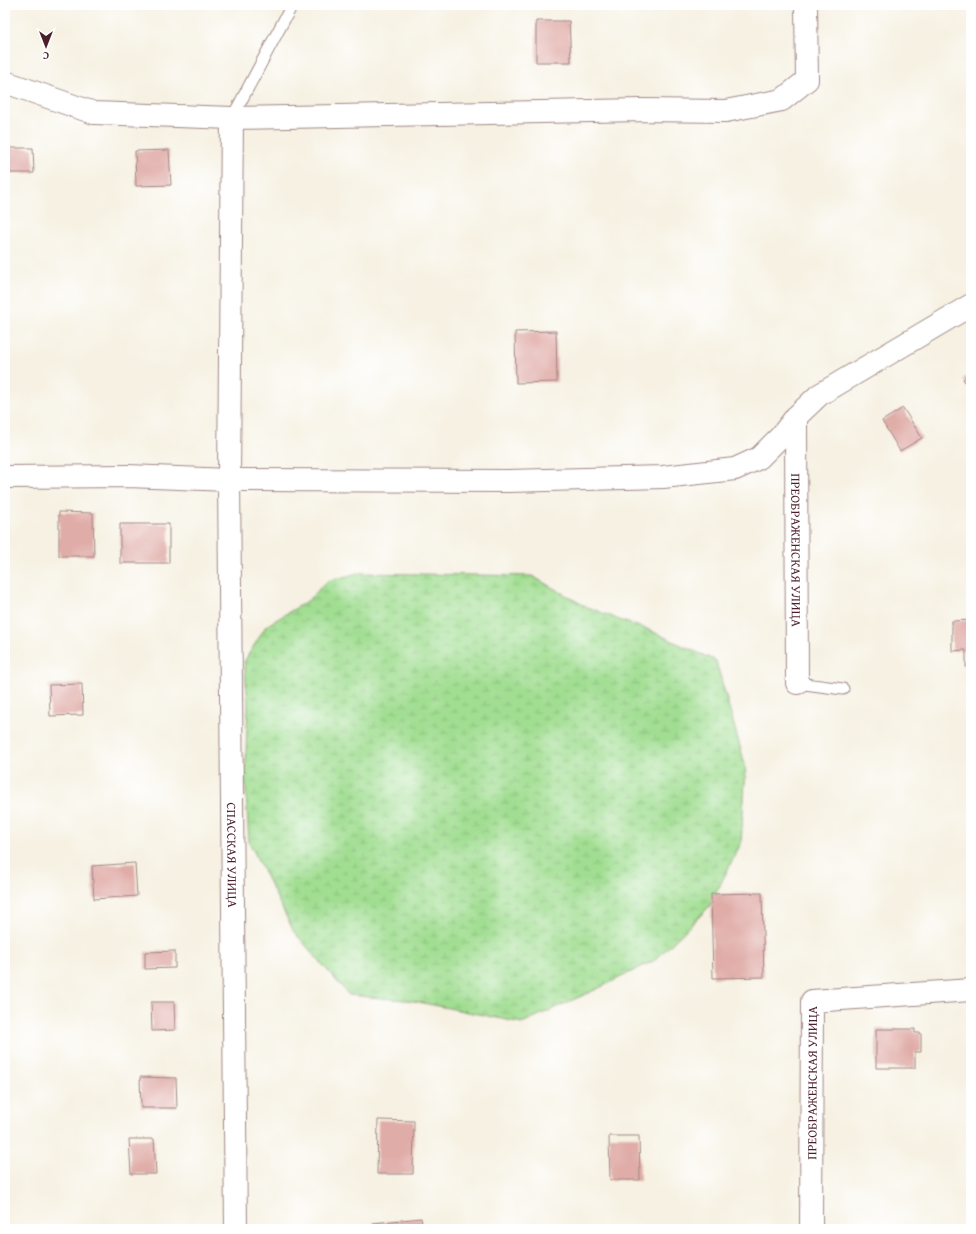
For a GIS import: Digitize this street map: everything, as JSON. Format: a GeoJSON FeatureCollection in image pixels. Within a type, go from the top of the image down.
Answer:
{"type":"FeatureCollection","features":[{"type":"Feature","properties":{"kind":"street"},"geometry":{"type":"LineString","coordinates":[[5,82],[94,112],[232,118],[634,110],[726,111],[782,100],[807,80],[806,5]]}},
{"type":"Feature","properties":{"kind":"street","name":"СПАССКАЯ УЛИЦА"},"geometry":{"type":"LineString","coordinates":[[232,118],[229,480],[236,1229]]}},
{"type":"Feature","properties":{"kind":"street"},"geometry":{"type":"LineString","coordinates":[[5,476],[128,476],[229,480],[508,481],[663,477],[735,469],[759,458],[781,436],[796,417],[820,395],[971,305]]}},
{"type":"Feature","properties":{"kind":"street","name":"ПРЕОБРАЖЕНСКАЯ УЛИЦА"},"geometry":{"type":"LineString","coordinates":[[796,417],[797,684]]}},
{"type":"Feature","properties":{"kind":"street","name":"ПРЕОБРАЖЕНСКАЯ УЛИЦА"},"geometry":{"type":"LineString","coordinates":[[811,1229],[812,1001],[971,990]]}},
{"type":"Feature","properties":{"kind":"lane"},"geometry":{"type":"LineString","coordinates":[[232,118],[292,5]]}},
{"type":"Feature","properties":{"kind":"lane"},"geometry":{"type":"LineString","coordinates":[[797,684],[844,689]]}},
{"type":"Feature","properties":{"kind":"green space"},"geometry":{"type":"Polygon","coordinates":[[[358,573],[532,576],[583,605],[649,630],[716,661],[746,768],[741,843],[709,907],[655,960],[599,988],[522,1023],[414,1001],[349,995],[294,932],[249,842],[245,776],[248,704],[244,662],[266,626],[309,600],[327,581],[358,573]]]}},
{"type":"Feature","properties":{"kind":"building"},"geometry":{"type":"Polygon","coordinates":[[[536,21],[569,21],[571,62],[536,62],[536,21]]]}},
{"type":"Feature","properties":{"kind":"building"},"geometry":{"type":"Polygon","coordinates":[[[5,148],[33,148],[34,173],[5,173],[5,148]]]}},
{"type":"Feature","properties":{"kind":"building"},"geometry":{"type":"Polygon","coordinates":[[[169,150],[171,185],[136,186],[135,151],[169,150]]]}},
{"type":"Feature","properties":{"kind":"building"},"geometry":{"type":"Polygon","coordinates":[[[556,331],[557,382],[516,383],[515,332],[556,331]]]}},
{"type":"Feature","properties":{"kind":"building"},"geometry":{"type":"Polygon","coordinates":[[[971,374],[971,392],[963,379],[971,374]]]}},
{"type":"Feature","properties":{"kind":"building"},"geometry":{"type":"Polygon","coordinates":[[[903,408],[922,438],[900,451],[882,421],[903,408]]]}},
{"type":"Feature","properties":{"kind":"building"},"geometry":{"type":"Polygon","coordinates":[[[59,512],[93,513],[94,556],[59,556],[59,512]]]}},
{"type":"Feature","properties":{"kind":"building"},"geometry":{"type":"Polygon","coordinates":[[[120,524],[169,524],[169,563],[120,563],[120,524]]]}},
{"type":"Feature","properties":{"kind":"building"},"geometry":{"type":"Polygon","coordinates":[[[971,620],[971,667],[966,667],[966,650],[952,651],[952,621],[971,620]]]}},
{"type":"Feature","properties":{"kind":"building"},"geometry":{"type":"Polygon","coordinates":[[[82,684],[83,715],[50,716],[49,685],[82,684]]]}},
{"type":"Feature","properties":{"kind":"building"},"geometry":{"type":"Polygon","coordinates":[[[135,863],[137,896],[94,899],[92,866],[135,863]]]}},
{"type":"Feature","properties":{"kind":"building"},"geometry":{"type":"Polygon","coordinates":[[[762,893],[764,977],[713,978],[711,894],[762,893]]]}},
{"type":"Feature","properties":{"kind":"building"},"geometry":{"type":"Polygon","coordinates":[[[175,951],[175,968],[145,969],[145,952],[175,951]]]}},
{"type":"Feature","properties":{"kind":"building"},"geometry":{"type":"Polygon","coordinates":[[[151,1002],[174,1002],[175,1030],[152,1031],[151,1002]]]}},
{"type":"Feature","properties":{"kind":"building"},"geometry":{"type":"Polygon","coordinates":[[[876,1029],[915,1029],[915,1033],[921,1033],[921,1052],[915,1052],[915,1068],[876,1068],[876,1029]]]}},
{"type":"Feature","properties":{"kind":"building"},"geometry":{"type":"Polygon","coordinates":[[[140,1077],[176,1078],[177,1108],[141,1108],[140,1077]]]}},
{"type":"Feature","properties":{"kind":"building"},"geometry":{"type":"Polygon","coordinates":[[[378,1120],[414,1121],[413,1174],[377,1174],[378,1120]]]}},
{"type":"Feature","properties":{"kind":"building"},"geometry":{"type":"Polygon","coordinates":[[[609,1136],[639,1136],[640,1180],[610,1180],[609,1136]]]}},
{"type":"Feature","properties":{"kind":"building"},"geometry":{"type":"Polygon","coordinates":[[[129,1139],[154,1139],[156,1174],[131,1174],[129,1139]]]}},
{"type":"Feature","properties":{"kind":"building"},"geometry":{"type":"Polygon","coordinates":[[[421,1218],[423,1229],[374,1229],[373,1223],[421,1218]]]}}]}
